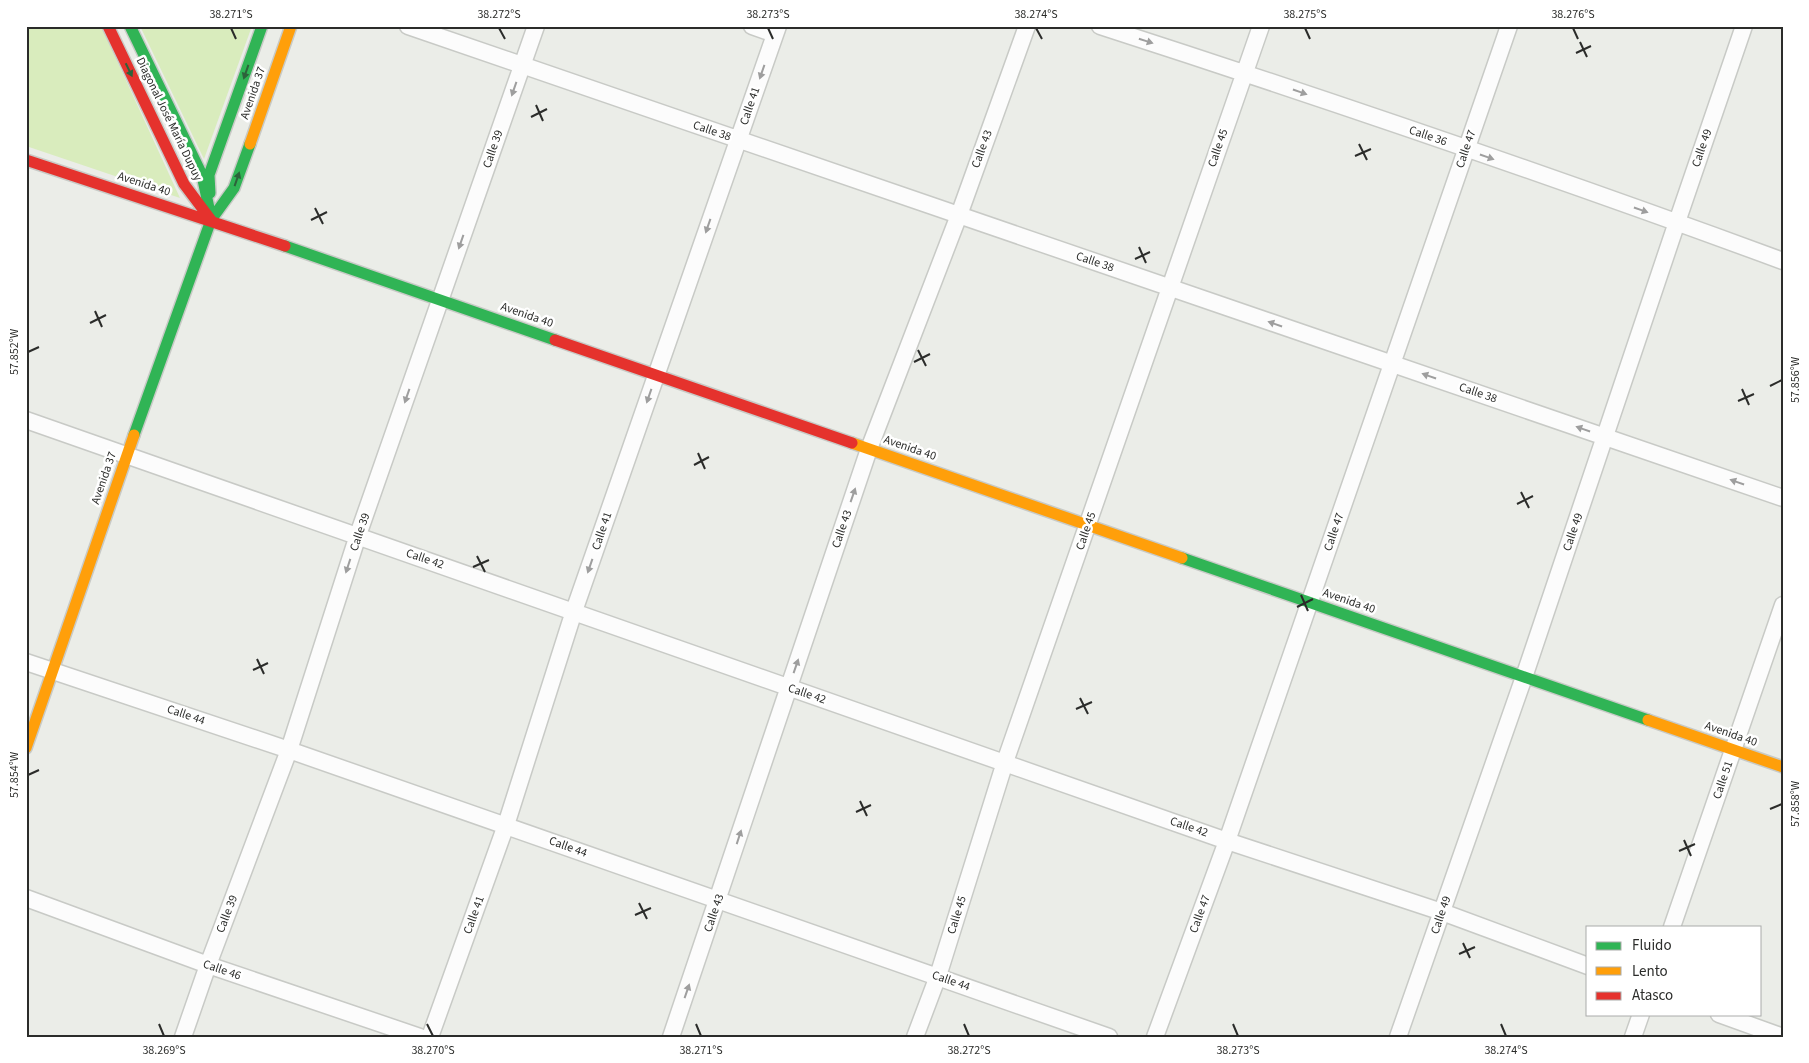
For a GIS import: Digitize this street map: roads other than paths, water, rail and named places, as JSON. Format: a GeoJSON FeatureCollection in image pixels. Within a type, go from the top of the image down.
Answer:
{"type":"FeatureCollection","features":[{"type":"Feature","properties":{"kind":"main road","name":"Diagonal José María Dupuy"},"geometry":{"type":"LineString","coordinates":[[108,26],[184,184],[212,220]]}},
{"type":"Feature","properties":{"kind":"main road","name":"Diagonal José María Dupuy"},"geometry":{"type":"LineString","coordinates":[[130,26],[202,175],[212,220]]}},
{"type":"Feature","properties":{"kind":"main road","name":"Avenida 37"},"geometry":{"type":"LineString","coordinates":[[212,220],[209,175],[262,26]]}},
{"type":"Feature","properties":{"kind":"main road","name":"Avenida 37"},"geometry":{"type":"LineString","coordinates":[[26,748],[127,454],[212,220],[234,188],[291,26]]}},
{"type":"Feature","properties":{"kind":"main road","name":"Avenida 40"},"geometry":{"type":"LineString","coordinates":[[26,160],[212,220],[1783,767]]}},
{"type":"Feature","properties":{"kind":"street","name":"Calle 38"},"geometry":{"type":"LineString","coordinates":[[408,26],[1783,498]]}},
{"type":"Feature","properties":{"kind":"street","name":"Calle 39"},"geometry":{"type":"LineString","coordinates":[[183,1037],[289,750],[358,535],[536,26]]}},
{"type":"Feature","properties":{"kind":"street"},"geometry":{"type":"LineString","coordinates":[[752,26],[776,30]]}},
{"type":"Feature","properties":{"kind":"street","name":"Calle 43"},"geometry":{"type":"LineString","coordinates":[[671,1037],[869,449],[959,215],[1027,26]]}},
{"type":"Feature","properties":{"kind":"street","name":"Calle 36"},"geometry":{"type":"LineString","coordinates":[[1100,26],[1245,73],[1676,222],[1783,261]]}},
{"type":"Feature","properties":{"kind":"street","name":"Calle 45"},"geometry":{"type":"LineString","coordinates":[[915,1037],[938,976],[1005,762],[1261,26]]}},
{"type":"Feature","properties":{"kind":"street","name":"Calle 47"},"geometry":{"type":"LineString","coordinates":[[1155,1037],[1227,840],[1509,26]]}},
{"type":"Feature","properties":{"kind":"street","name":"Calle 49"},"geometry":{"type":"LineString","coordinates":[[1398,1037],[1524,677],[1676,222],[1744,26]]}},
{"type":"Feature","properties":{"kind":"street","name":"Calle 41"},"geometry":{"type":"LineString","coordinates":[[430,1037],[506,826],[574,611],[776,30]]}},
{"type":"Feature","properties":{"kind":"street","name":"Calle 42"},"geometry":{"type":"LineString","coordinates":[[26,420],[358,535],[788,688],[1227,840],[1442,912],[1586,965]]}},
{"type":"Feature","properties":{"kind":"street","name":"Calle 51"},"geometry":{"type":"LineString","coordinates":[[1672,926],[1783,605]]}},
{"type":"Feature","properties":{"kind":"street","name":"Calle 44"},"geometry":{"type":"LineString","coordinates":[[26,662],[289,750],[1109,1037]]}},
{"type":"Feature","properties":{"kind":"street","name":"Calle 46"},"geometry":{"type":"LineString","coordinates":[[26,898],[208,965],[420,1037]]}},
{"type":"Feature","properties":{"kind":"street"},"geometry":{"type":"LineString","coordinates":[[1633,1037],[1640,1016]]}},
{"type":"Feature","properties":{"kind":"street"},"geometry":{"type":"LineString","coordinates":[[1725,1016],[1783,1037]]}}]}
